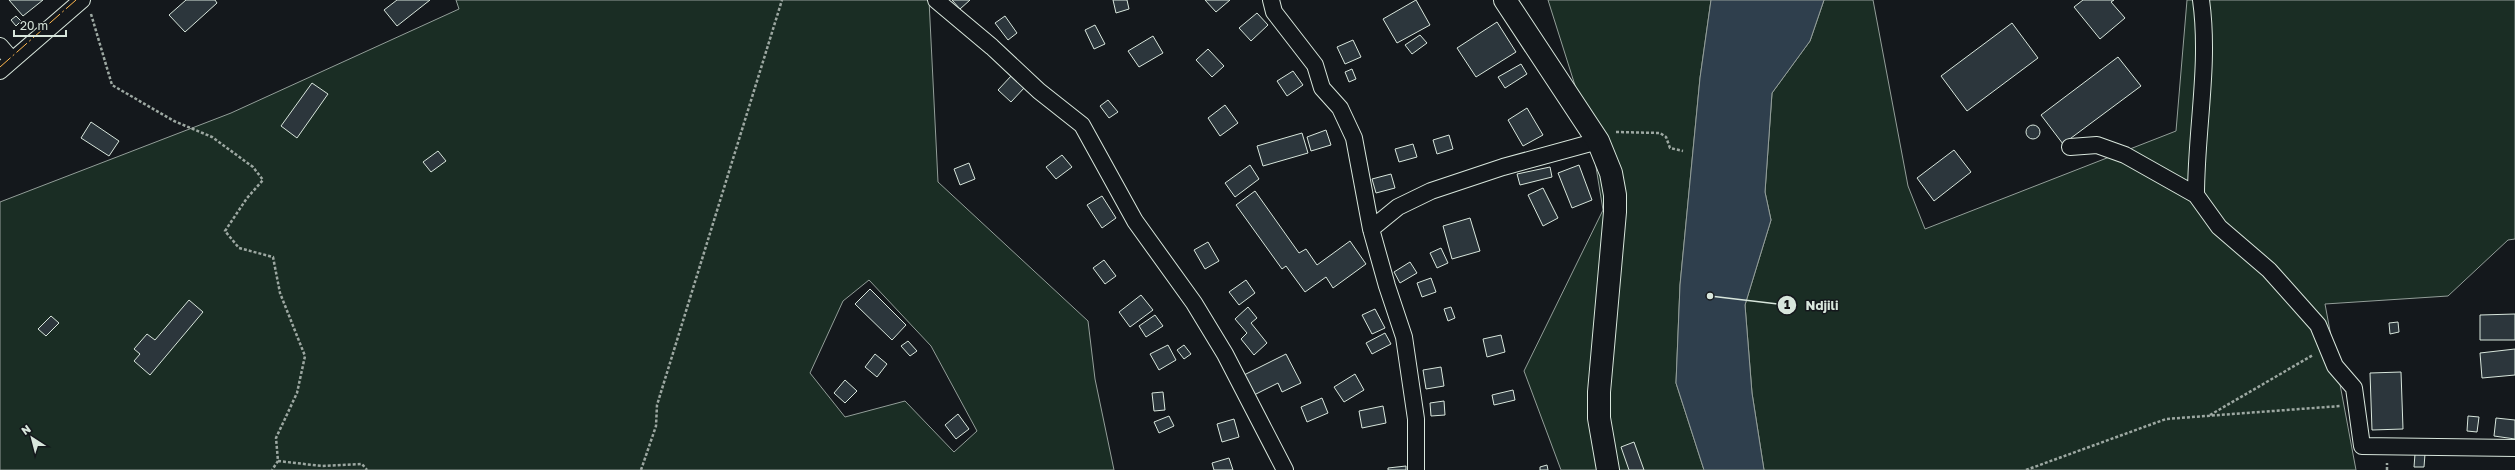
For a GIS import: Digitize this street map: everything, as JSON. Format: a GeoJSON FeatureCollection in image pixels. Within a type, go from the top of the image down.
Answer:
{"type":"FeatureCollection","features":[{"type":"Feature","properties":{"kind":"street"},"geometry":{"type":"LineString","coordinates":[[936,0],[1039,91],[1082,125],[1135,221],[1194,303],[1221,348],[1285,470]]}},
{"type":"Feature","properties":{"kind":"street"},"geometry":{"type":"LineString","coordinates":[[1271,0],[1274,12],[1316,65],[1322,88],[1340,108],[1354,138],[1371,229],[1387,286],[1404,336],[1416,419],[1416,470]]}},
{"type":"Feature","properties":{"kind":"street"},"geometry":{"type":"LineString","coordinates":[[1505,0],[1596,137],[1611,173],[1615,195],[1599,392],[1599,418],[1608,470]]}},
{"type":"Feature","properties":{"kind":"street"},"geometry":{"type":"LineString","coordinates":[[2196,195],[2196,164],[2205,28],[2201,0]]}},
{"type":"Feature","properties":{"kind":"street"},"geometry":{"type":"LineString","coordinates":[[0,71],[86,3]]}},
{"type":"Feature","properties":{"kind":"street"},"geometry":{"type":"LineString","coordinates":[[0,46],[12,60]]}},
{"type":"Feature","properties":{"kind":"street"},"geometry":{"type":"LineString","coordinates":[[1371,229],[1398,207],[1431,191],[1596,137]]}},
{"type":"Feature","properties":{"kind":"street"},"geometry":{"type":"LineString","coordinates":[[2070,147],[2097,145],[2125,155],[2196,195],[2219,227],[2269,270],[2318,325],[2335,366],[2354,388],[2362,446],[2515,448]]}},
{"type":"Feature","properties":{"kind":"path"},"geometry":{"type":"LineString","coordinates":[[641,470],[656,426],[657,405],[782,0]]}},
{"type":"Feature","properties":{"kind":"path"},"geometry":{"type":"LineString","coordinates":[[86,3],[112,85],[174,121],[212,137],[254,167],[263,180],[247,198],[225,231],[239,248],[272,257],[280,293],[305,356],[297,393],[276,438],[278,461],[272,470]]}},
{"type":"Feature","properties":{"kind":"path"},"geometry":{"type":"LineString","coordinates":[[1596,137],[1660,133],[1666,137],[1668,146],[1672,150],[1683,151]]}},
{"type":"Feature","properties":{"kind":"path"},"geometry":{"type":"LineString","coordinates":[[2210,415],[2326,347]]}},
{"type":"Feature","properties":{"kind":"path"},"geometry":{"type":"LineString","coordinates":[[2026,470],[2166,419],[2356,404]]}},
{"type":"Feature","properties":{"kind":"path"},"geometry":{"type":"LineString","coordinates":[[278,461],[322,466],[362,464],[367,470]]}},
{"type":"Feature","properties":{"kind":"green space"},"geometry":{"type":"Polygon","coordinates":[[[456,0],[929,0],[938,182],[1088,321],[1095,379],[1114,470],[0,470],[0,202],[231,113],[459,9],[456,0]],[[869,280],[843,301],[810,373],[845,417],[905,401],[954,452],[977,431],[931,346],[869,280]]]}},
{"type":"Feature","properties":{"kind":"green space"},"geometry":{"type":"Polygon","coordinates":[[[1548,0],[1711,0],[1700,78],[1680,285],[1676,383],[1704,470],[1561,470],[1524,371],[1603,210],[1591,136],[1548,0]]]}},
{"type":"Feature","properties":{"kind":"green space"},"geometry":{"type":"Polygon","coordinates":[[[1824,0],[1873,0],[1908,186],[1925,229],[2176,131],[2187,0],[2515,0],[2515,239],[2508,240],[2448,296],[2325,304],[2356,470],[1764,470],[1752,393],[1745,305],[1771,220],[1765,192],[1772,93],[1810,41],[1824,0]]]}},
{"type":"Feature","properties":{"kind":"water"},"geometry":{"type":"Polygon","coordinates":[[[1711,0],[1824,0],[1810,41],[1772,93],[1765,192],[1771,220],[1745,305],[1752,393],[1764,470],[1704,470],[1676,383],[1680,285],[1700,78],[1711,0]]]}},
{"type":"Feature","properties":{"kind":"building"},"geometry":{"type":"Polygon","coordinates":[[[9,0],[43,0],[23,16],[9,0]]]}},
{"type":"Feature","properties":{"kind":"building"},"geometry":{"type":"Polygon","coordinates":[[[186,0],[215,0],[217,3],[185,32],[169,15],[186,0]]]}},
{"type":"Feature","properties":{"kind":"building"},"geometry":{"type":"Polygon","coordinates":[[[397,0],[430,0],[397,26],[384,10],[397,0]]]}},
{"type":"Feature","properties":{"kind":"building"},"geometry":{"type":"Polygon","coordinates":[[[952,0],[970,0],[960,9],[952,0]]]}},
{"type":"Feature","properties":{"kind":"building"},"geometry":{"type":"Polygon","coordinates":[[[1113,0],[1127,0],[1129,9],[1116,13],[1113,0]]]}},
{"type":"Feature","properties":{"kind":"building"},"geometry":{"type":"Polygon","coordinates":[[[1205,0],[1230,0],[1216,12],[1205,0]]]}},
{"type":"Feature","properties":{"kind":"building"},"geometry":{"type":"Polygon","coordinates":[[[1416,0],[1430,25],[1397,43],[1383,19],[1416,0]]]}},
{"type":"Feature","properties":{"kind":"building"},"geometry":{"type":"Polygon","coordinates":[[[2083,0],[2114,0],[2111,2],[2125,18],[2100,39],[2074,7],[2083,0]]]}},
{"type":"Feature","properties":{"kind":"building"},"geometry":{"type":"Polygon","coordinates":[[[1257,13],[1268,25],[1251,41],[1239,28],[1257,13]]]}},
{"type":"Feature","properties":{"kind":"building"},"geometry":{"type":"Polygon","coordinates":[[[16,16],[21,21],[16,26],[11,20],[16,16]]]}},
{"type":"Feature","properties":{"kind":"building"},"geometry":{"type":"Polygon","coordinates":[[[1005,16],[1017,33],[1008,40],[995,23],[1005,16]]]}},
{"type":"Feature","properties":{"kind":"building"},"geometry":{"type":"Polygon","coordinates":[[[1497,22],[1516,52],[1476,77],[1457,48],[1497,22]]]}},
{"type":"Feature","properties":{"kind":"building"},"geometry":{"type":"Polygon","coordinates":[[[2012,23],[2038,58],[1967,111],[1941,76],[2012,23]]]}},
{"type":"Feature","properties":{"kind":"building"},"geometry":{"type":"Polygon","coordinates":[[[1095,25],[1105,44],[1094,49],[1085,30],[1095,25]]]}},
{"type":"Feature","properties":{"kind":"building"},"geometry":{"type":"Polygon","coordinates":[[[1420,35],[1427,43],[1412,54],[1405,45],[1420,35]]]}},
{"type":"Feature","properties":{"kind":"building"},"geometry":{"type":"Polygon","coordinates":[[[1153,36],[1163,53],[1139,67],[1128,51],[1153,36]]]}},
{"type":"Feature","properties":{"kind":"building"},"geometry":{"type":"Polygon","coordinates":[[[1353,40],[1361,57],[1345,64],[1337,47],[1353,40]]]}},
{"type":"Feature","properties":{"kind":"building"},"geometry":{"type":"Polygon","coordinates":[[[1208,49],[1224,66],[1212,77],[1196,60],[1208,49]]]}},
{"type":"Feature","properties":{"kind":"building"},"geometry":{"type":"Polygon","coordinates":[[[2118,57],[2141,86],[2063,144],[2041,115],[2118,57]]]}},
{"type":"Feature","properties":{"kind":"building"},"geometry":{"type":"Polygon","coordinates":[[[1521,64],[1527,74],[1505,88],[1498,77],[1521,64]]]}},
{"type":"Feature","properties":{"kind":"building"},"geometry":{"type":"Polygon","coordinates":[[[1352,69],[1356,79],[1349,82],[1345,72],[1352,69]]]}},
{"type":"Feature","properties":{"kind":"building"},"geometry":{"type":"Polygon","coordinates":[[[1293,71],[1303,85],[1287,96],[1277,81],[1293,71]]]}},
{"type":"Feature","properties":{"kind":"building"},"geometry":{"type":"Polygon","coordinates":[[[1012,75],[1025,87],[1011,102],[998,90],[1012,75]]]}},
{"type":"Feature","properties":{"kind":"building"},"geometry":{"type":"Polygon","coordinates":[[[312,83],[328,94],[297,138],[281,126],[312,83]]]}},
{"type":"Feature","properties":{"kind":"building"},"geometry":{"type":"Polygon","coordinates":[[[1108,100],[1118,112],[1109,118],[1100,106],[1108,100]]]}},
{"type":"Feature","properties":{"kind":"building"},"geometry":{"type":"Polygon","coordinates":[[[1225,105],[1238,123],[1220,136],[1208,118],[1225,105]]]}},
{"type":"Feature","properties":{"kind":"building"},"geometry":{"type":"Polygon","coordinates":[[[1527,108],[1543,135],[1523,146],[1508,120],[1527,108]]]}},
{"type":"Feature","properties":{"kind":"building"},"geometry":{"type":"Polygon","coordinates":[[[91,122],[119,141],[109,156],[81,138],[91,122]]]}},
{"type":"Feature","properties":{"kind":"building"},"geometry":{"type":"Polygon","coordinates":[[[2033,125],[2038,127],[2040,132],[2038,137],[2033,139],[2028,137],[2026,132],[2028,127],[2033,125]]]}},
{"type":"Feature","properties":{"kind":"building"},"geometry":{"type":"Polygon","coordinates":[[[1326,130],[1331,145],[1311,151],[1307,137],[1326,130]]]}},
{"type":"Feature","properties":{"kind":"building"},"geometry":{"type":"Polygon","coordinates":[[[1302,133],[1308,153],[1263,166],[1257,146],[1302,133]]]}},
{"type":"Feature","properties":{"kind":"building"},"geometry":{"type":"Polygon","coordinates":[[[1449,135],[1453,149],[1437,154],[1433,140],[1449,135]]]}},
{"type":"Feature","properties":{"kind":"building"},"geometry":{"type":"Polygon","coordinates":[[[1413,144],[1417,157],[1399,162],[1395,149],[1413,144]]]}},
{"type":"Feature","properties":{"kind":"building"},"geometry":{"type":"Polygon","coordinates":[[[1954,150],[1971,172],[1934,201],[1917,178],[1954,150]]]}},
{"type":"Feature","properties":{"kind":"building"},"geometry":{"type":"Polygon","coordinates":[[[438,151],[446,161],[431,172],[423,162],[438,151]]]}},
{"type":"Feature","properties":{"kind":"building"},"geometry":{"type":"Polygon","coordinates":[[[1062,155],[1072,167],[1056,179],[1046,167],[1062,155]]]}},
{"type":"Feature","properties":{"kind":"building"},"geometry":{"type":"Polygon","coordinates":[[[969,163],[975,179],[960,185],[954,169],[969,163]]]}},
{"type":"Feature","properties":{"kind":"building"},"geometry":{"type":"Polygon","coordinates":[[[1250,165],[1259,179],[1235,197],[1225,183],[1250,165]]]}},
{"type":"Feature","properties":{"kind":"building"},"geometry":{"type":"Polygon","coordinates":[[[1579,165],[1592,200],[1572,208],[1558,173],[1579,165]]]}},
{"type":"Feature","properties":{"kind":"building"},"geometry":{"type":"Polygon","coordinates":[[[1550,167],[1552,177],[1520,185],[1517,174],[1550,167]]]}},
{"type":"Feature","properties":{"kind":"building"},"geometry":{"type":"Polygon","coordinates":[[[1391,174],[1395,188],[1376,193],[1372,179],[1391,174]]]}},
{"type":"Feature","properties":{"kind":"building"},"geometry":{"type":"Polygon","coordinates":[[[1543,188],[1558,218],[1543,226],[1528,195],[1543,188]]]}},
{"type":"Feature","properties":{"kind":"building"},"geometry":{"type":"Polygon","coordinates":[[[1255,191],[1299,253],[1306,249],[1317,265],[1350,241],[1366,264],[1333,288],[1326,277],[1305,292],[1286,266],[1282,269],[1236,205],[1255,191]]]}},
{"type":"Feature","properties":{"kind":"building"},"geometry":{"type":"Polygon","coordinates":[[[1102,196],[1116,218],[1102,228],[1087,205],[1102,196]]]}},
{"type":"Feature","properties":{"kind":"building"},"geometry":{"type":"Polygon","coordinates":[[[1470,218],[1480,251],[1452,259],[1443,226],[1470,218]]]}},
{"type":"Feature","properties":{"kind":"building"},"geometry":{"type":"Polygon","coordinates":[[[1208,242],[1219,261],[1205,269],[1194,250],[1208,242]]]}},
{"type":"Feature","properties":{"kind":"building"},"geometry":{"type":"Polygon","coordinates":[[[1441,248],[1448,263],[1437,268],[1430,253],[1441,248]]]}},
{"type":"Feature","properties":{"kind":"building"},"geometry":{"type":"Polygon","coordinates":[[[1104,260],[1116,276],[1105,284],[1093,268],[1104,260]]]}},
{"type":"Feature","properties":{"kind":"building"},"geometry":{"type":"Polygon","coordinates":[[[1410,262],[1417,273],[1400,283],[1394,272],[1410,262]]]}},
{"type":"Feature","properties":{"kind":"building"},"geometry":{"type":"Polygon","coordinates":[[[1431,278],[1436,292],[1422,297],[1417,283],[1431,278]]]}},
{"type":"Feature","properties":{"kind":"building"},"geometry":{"type":"Polygon","coordinates":[[[1246,280],[1255,293],[1239,305],[1229,292],[1246,280]]]}},
{"type":"Feature","properties":{"kind":"building"},"geometry":{"type":"Polygon","coordinates":[[[870,289],[906,325],[892,340],[855,304],[870,289]]]}},
{"type":"Feature","properties":{"kind":"building"},"geometry":{"type":"Polygon","coordinates":[[[1141,295],[1153,310],[1130,327],[1119,312],[1141,295]]]}},
{"type":"Feature","properties":{"kind":"building"},"geometry":{"type":"Polygon","coordinates":[[[189,300],[203,312],[150,375],[134,361],[140,354],[134,349],[147,334],[155,340],[189,300]]]}},
{"type":"Feature","properties":{"kind":"building"},"geometry":{"type":"Polygon","coordinates":[[[1248,307],[1257,318],[1251,323],[1267,343],[1254,355],[1241,339],[1247,333],[1235,319],[1248,307]]]}},
{"type":"Feature","properties":{"kind":"building"},"geometry":{"type":"Polygon","coordinates":[[[1451,307],[1455,318],[1448,321],[1444,309],[1451,307]]]}},
{"type":"Feature","properties":{"kind":"building"},"geometry":{"type":"Polygon","coordinates":[[[1375,309],[1385,328],[1372,334],[1362,315],[1375,309]]]}},
{"type":"Feature","properties":{"kind":"building"},"geometry":{"type":"Polygon","coordinates":[[[2515,314],[2515,340],[2480,340],[2480,315],[2515,314]]]}},
{"type":"Feature","properties":{"kind":"building"},"geometry":{"type":"Polygon","coordinates":[[[1155,315],[1163,326],[1146,337],[1139,326],[1155,315]]]}},
{"type":"Feature","properties":{"kind":"building"},"geometry":{"type":"Polygon","coordinates":[[[51,316],[59,323],[46,336],[38,329],[51,316]]]}},
{"type":"Feature","properties":{"kind":"building"},"geometry":{"type":"Polygon","coordinates":[[[2398,322],[2399,332],[2390,334],[2389,323],[2398,322]]]}},
{"type":"Feature","properties":{"kind":"building"},"geometry":{"type":"Polygon","coordinates":[[[1385,333],[1391,344],[1372,354],[1366,343],[1385,333]]]}},
{"type":"Feature","properties":{"kind":"building"},"geometry":{"type":"Polygon","coordinates":[[[1501,335],[1505,352],[1487,357],[1483,339],[1501,335]]]}},
{"type":"Feature","properties":{"kind":"building"},"geometry":{"type":"Polygon","coordinates":[[[908,341],[917,351],[910,356],[901,346],[908,341]]]}},
{"type":"Feature","properties":{"kind":"building"},"geometry":{"type":"Polygon","coordinates":[[[1168,345],[1176,360],[1159,370],[1150,354],[1168,345]]]}},
{"type":"Feature","properties":{"kind":"building"},"geometry":{"type":"Polygon","coordinates":[[[1184,345],[1191,354],[1184,359],[1177,350],[1184,345]]]}},
{"type":"Feature","properties":{"kind":"building"},"geometry":{"type":"Polygon","coordinates":[[[2515,349],[2515,375],[2482,378],[2480,353],[2515,349]]]}},
{"type":"Feature","properties":{"kind":"building"},"geometry":{"type":"Polygon","coordinates":[[[875,354],[887,364],[877,377],[865,367],[875,354]]]}},
{"type":"Feature","properties":{"kind":"building"},"geometry":{"type":"Polygon","coordinates":[[[1286,354],[1301,383],[1282,392],[1278,383],[1254,395],[1244,375],[1286,354]]]}},
{"type":"Feature","properties":{"kind":"building"},"geometry":{"type":"Polygon","coordinates":[[[1441,367],[1444,386],[1426,389],[1423,370],[1441,367]]]}},
{"type":"Feature","properties":{"kind":"building"},"geometry":{"type":"Polygon","coordinates":[[[2401,372],[2403,429],[2372,430],[2370,373],[2401,372]]]}},
{"type":"Feature","properties":{"kind":"building"},"geometry":{"type":"Polygon","coordinates":[[[1355,374],[1364,390],[1344,402],[1334,387],[1355,374]]]}},
{"type":"Feature","properties":{"kind":"building"},"geometry":{"type":"Polygon","coordinates":[[[845,380],[857,391],[845,403],[834,393],[845,380]]]}},
{"type":"Feature","properties":{"kind":"building"},"geometry":{"type":"Polygon","coordinates":[[[1513,390],[1515,400],[1494,405],[1492,395],[1513,390]]]}},
{"type":"Feature","properties":{"kind":"building"},"geometry":{"type":"Polygon","coordinates":[[[1163,392],[1165,410],[1154,411],[1152,393],[1163,392]]]}},
{"type":"Feature","properties":{"kind":"building"},"geometry":{"type":"Polygon","coordinates":[[[1322,398],[1328,413],[1307,422],[1301,407],[1322,398]]]}},
{"type":"Feature","properties":{"kind":"building"},"geometry":{"type":"Polygon","coordinates":[[[1444,401],[1445,415],[1431,416],[1430,403],[1444,401]]]}},
{"type":"Feature","properties":{"kind":"building"},"geometry":{"type":"Polygon","coordinates":[[[1383,406],[1386,423],[1362,428],[1359,411],[1383,406]]]}},
{"type":"Feature","properties":{"kind":"building"},"geometry":{"type":"Polygon","coordinates":[[[958,414],[969,429],[956,439],[945,425],[958,414]]]}},
{"type":"Feature","properties":{"kind":"building"},"geometry":{"type":"Polygon","coordinates":[[[1169,416],[1174,426],[1159,433],[1154,422],[1169,416]]]}},
{"type":"Feature","properties":{"kind":"building"},"geometry":{"type":"Polygon","coordinates":[[[2468,416],[2479,417],[2477,432],[2467,431],[2468,416]]]}},
{"type":"Feature","properties":{"kind":"building"},"geometry":{"type":"Polygon","coordinates":[[[2496,418],[2515,420],[2515,439],[2494,436],[2496,418]]]}},
{"type":"Feature","properties":{"kind":"building"},"geometry":{"type":"Polygon","coordinates":[[[1234,419],[1239,437],[1222,442],[1217,424],[1234,419]]]}},
{"type":"Feature","properties":{"kind":"building"},"geometry":{"type":"Polygon","coordinates":[[[1634,442],[1644,470],[1629,470],[1621,447],[1634,442]]]}},
{"type":"Feature","properties":{"kind":"building"},"geometry":{"type":"Polygon","coordinates":[[[2415,454],[2425,454],[2424,467],[2414,467],[2415,454]]]}},
{"type":"Feature","properties":{"kind":"building"},"geometry":{"type":"Polygon","coordinates":[[[1229,458],[1233,470],[1214,470],[1212,463],[1229,458]]]}},
{"type":"Feature","properties":{"kind":"building"},"geometry":{"type":"Polygon","coordinates":[[[1547,465],[1548,470],[1540,470],[1540,467],[1547,465]]]}},
{"type":"Feature","properties":{"kind":"building"},"geometry":{"type":"Polygon","coordinates":[[[1406,466],[1406,470],[1388,470],[1388,468],[1406,466]]]}},
{"type":"Feature","properties":{"kind":"power"},"geometry":{"type":"LineString","coordinates":[[0,67],[76,0]]}},
{"type":"Feature","properties":{"kind":"place","name":"Ndjili"},"geometry":{"type":"Point","coordinates":[1710,296]}}]}
